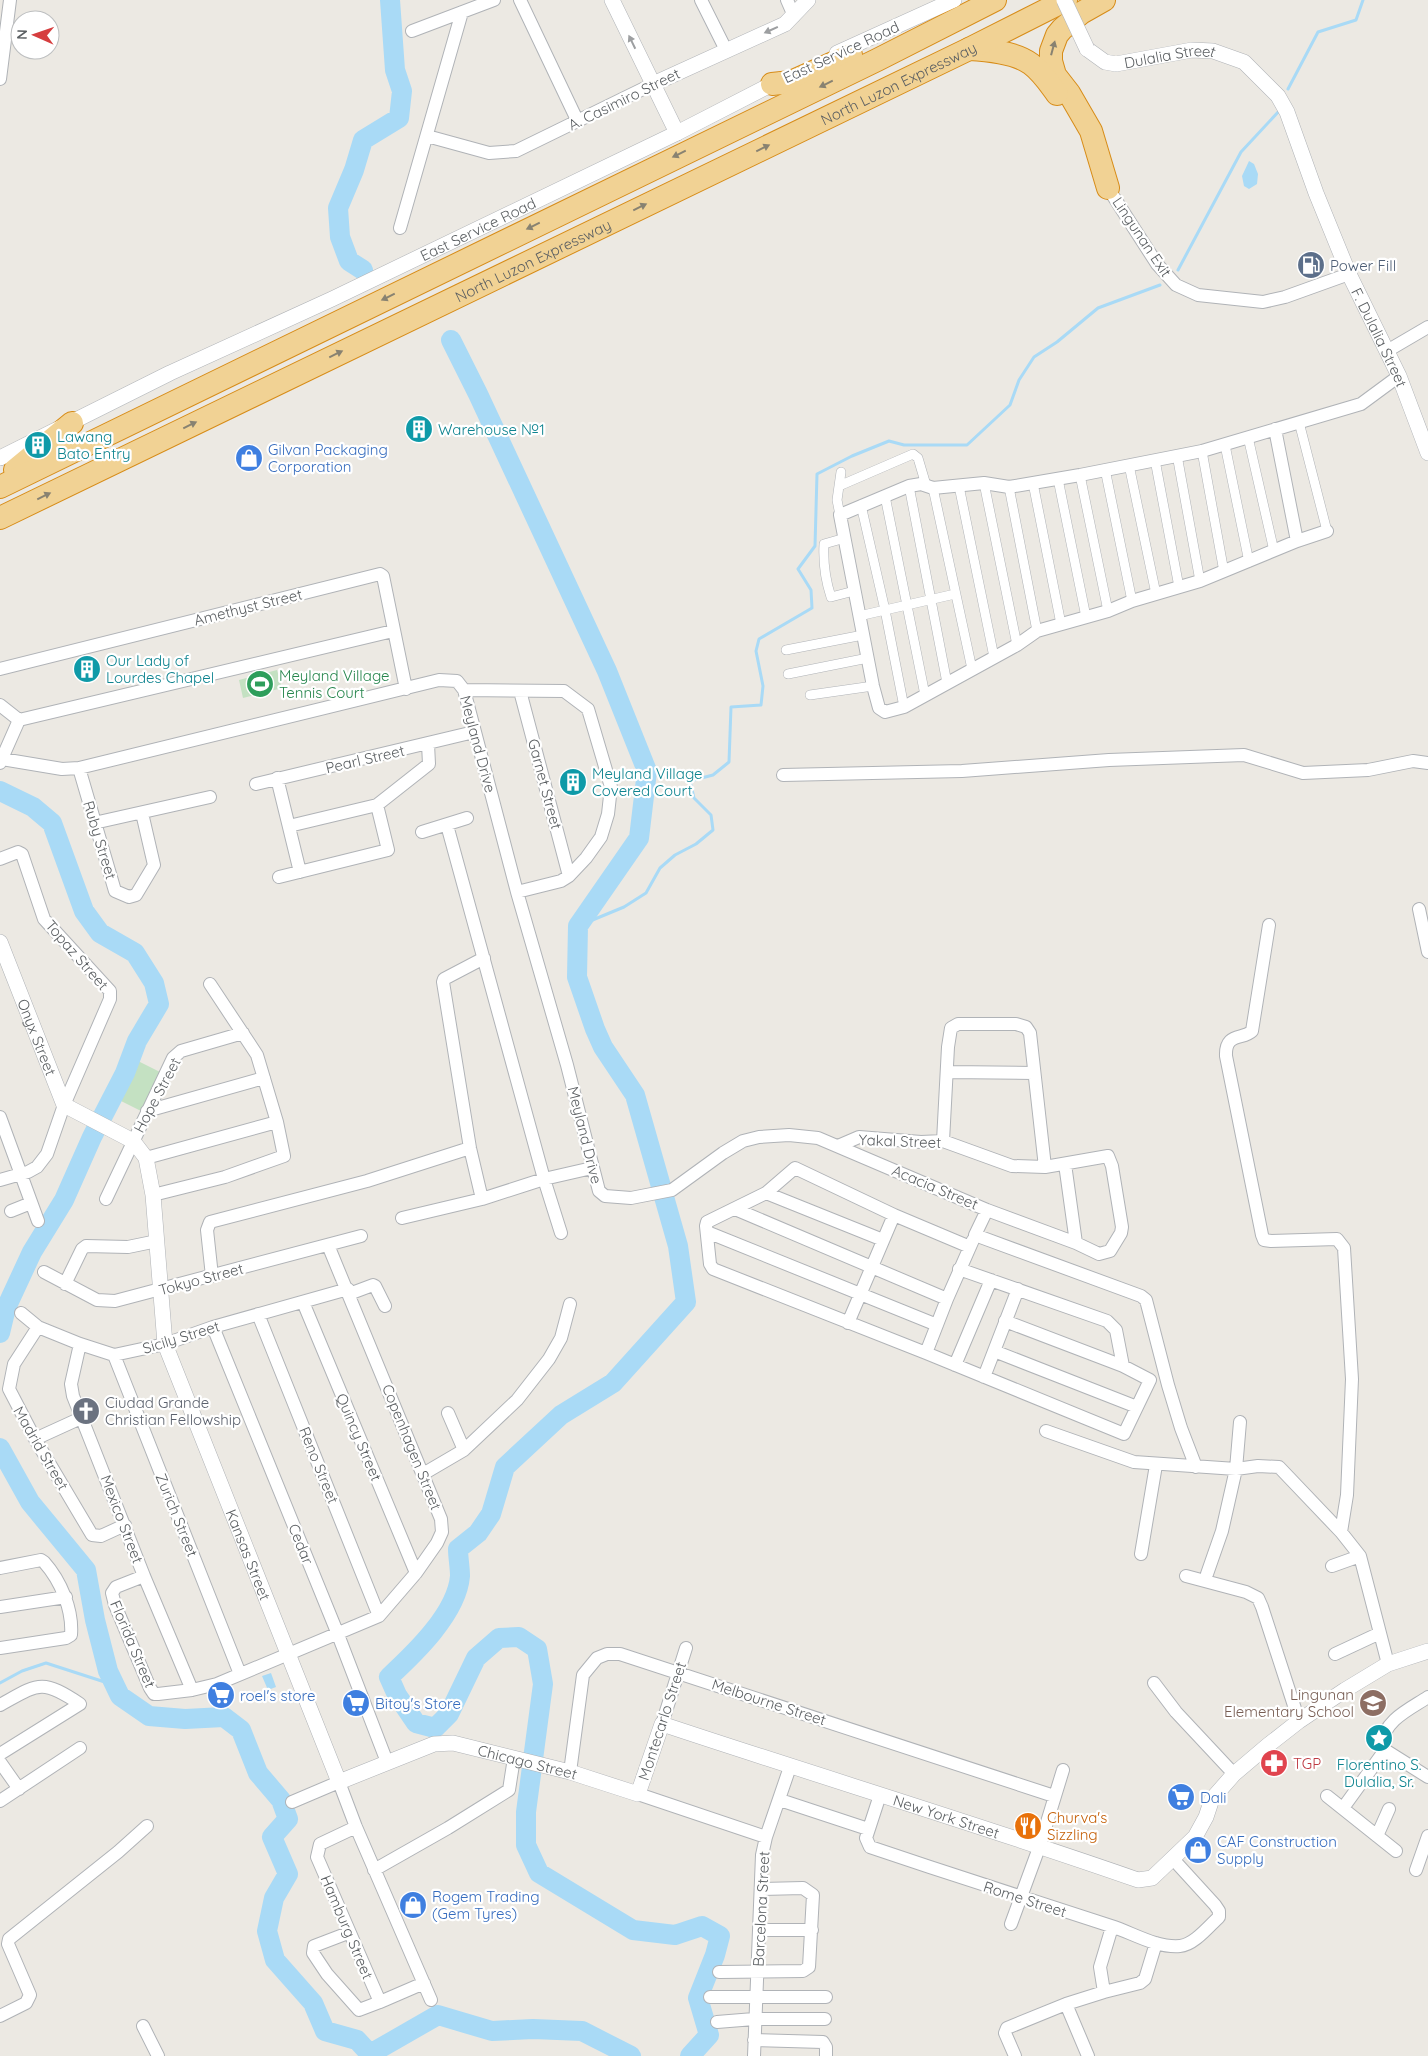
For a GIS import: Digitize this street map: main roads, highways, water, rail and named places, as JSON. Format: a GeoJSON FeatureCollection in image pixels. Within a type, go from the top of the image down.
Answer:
{"type":"FeatureCollection","features":[{"type":"Feature","properties":{"kind":"highway"},"geometry":{"type":"LineString","coordinates":[[772,84],[791,82],[970,0]]}},
{"type":"Feature","properties":{"kind":"highway","name":"North Luzon Expressway"},"geometry":{"type":"LineString","coordinates":[[0,487],[877,60],[995,0]]}},
{"type":"Feature","properties":{"kind":"highway","name":"North Luzon Expressway"},"geometry":{"type":"LineString","coordinates":[[0,518],[969,49],[1065,0]]}},
{"type":"Feature","properties":{"kind":"highway"},"geometry":{"type":"LineString","coordinates":[[969,49],[1015,56],[1030,63],[1043,75],[1070,111],[1108,188],[1091,131],[1069,93],[1055,75],[1051,61],[1051,51],[1062,29],[1082,13],[1104,0]]}},
{"type":"Feature","properties":{"kind":"highway"},"geometry":{"type":"LineString","coordinates":[[0,482],[72,423]]}},
{"type":"Feature","properties":{"kind":"water"},"geometry":{"type":"Polygon","coordinates":[[[1249,161],[1254,164],[1258,174],[1257,184],[1249,189],[1244,186],[1242,176],[1249,161]]]}},
{"type":"Feature","properties":{"kind":"water"},"geometry":{"type":"Polygon","coordinates":[[[271,1673],[276,1687],[268,1690],[262,1676],[271,1673]]]}},
{"type":"Feature","properties":{"kind":"waterway"},"geometry":{"type":"LineString","coordinates":[[363,270],[349,261],[340,237],[338,208],[354,170],[363,140],[399,118],[402,91],[395,70],[390,0]]}},
{"type":"Feature","properties":{"kind":"waterway"},"geometry":{"type":"LineString","coordinates":[[1288,89],[1318,32],[1356,20],[1363,0]]}},
{"type":"Feature","properties":{"kind":"waterway"},"geometry":{"type":"LineString","coordinates":[[1178,270],[1241,152],[1280,110]]}},
{"type":"Feature","properties":{"kind":"waterway"},"geometry":{"type":"LineString","coordinates":[[578,926],[624,907],[646,893],[660,868],[675,855],[696,844],[713,830],[711,815],[694,798],[690,781],[713,775],[729,762],[731,707],[761,705],[763,686],[756,651],[759,639],[812,608],[811,590],[798,569],[815,546],[817,474],[852,456],[889,441],[904,445],[967,445],[1010,405],[1019,380],[1034,357],[1057,342],[1098,308],[1160,285]]}},
{"type":"Feature","properties":{"kind":"waterway"},"geometry":{"type":"LineString","coordinates":[[451,340],[607,671],[647,771],[639,838],[578,926],[577,977],[603,1047],[635,1095],[678,1246],[686,1302],[613,1383],[561,1415],[505,1467],[491,1514],[478,1533],[458,1549],[460,1576],[451,1604],[443,1618],[422,1644],[389,1677],[397,1695],[416,1723],[435,1728],[449,1714],[476,1658],[499,1638],[519,1637],[537,1649],[543,1684],[526,1812],[526,1845],[539,1873],[633,1930],[675,1935],[702,1926],[720,1936],[715,1955],[698,1998],[709,2035],[690,2056]]}},
{"type":"Feature","properties":{"kind":"waterway"},"geometry":{"type":"LineString","coordinates":[[0,791],[33,807],[52,823],[84,911],[100,933],[135,953],[154,983],[159,1004],[137,1041],[125,1073],[92,1137],[64,1200],[32,1252],[6,1308],[0,1333]]}},
{"type":"Feature","properties":{"kind":"waterway"},"geometry":{"type":"LineString","coordinates":[[0,1448],[30,1502],[86,1570],[95,1620],[108,1671],[120,1696],[149,1716],[185,1719],[224,1717],[241,1730],[258,1773],[281,1800],[288,1819],[272,1837],[288,1874],[274,1898],[267,1931],[275,1960],[313,2003],[325,2031],[357,2040],[370,2054],[438,2015],[492,2031],[533,2029],[582,2031],[631,2056]]}},
{"type":"Feature","properties":{"kind":"waterway"},"geometry":{"type":"LineString","coordinates":[[0,1683],[22,1671],[46,1663],[114,1685]]}},
{"type":"Feature","properties":{"kind":"place","name":"Power Fill"},"geometry":{"type":"Point","coordinates":[1311,265]}},
{"type":"Feature","properties":{"kind":"place","name":"Warehouse №1"},"geometry":{"type":"Point","coordinates":[419,429]}},
{"type":"Feature","properties":{"kind":"place","name":"Lawang Bato Entry"},"geometry":{"type":"Point","coordinates":[38,445]}},
{"type":"Feature","properties":{"kind":"place","name":"Gilvan Packaging Corporation"},"geometry":{"type":"Point","coordinates":[249,458]}},
{"type":"Feature","properties":{"kind":"place","name":"Our Lady of Lourdes Chapel"},"geometry":{"type":"Point","coordinates":[87,669]}},
{"type":"Feature","properties":{"kind":"place","name":"Meyland Village Tennis Court"},"geometry":{"type":"Point","coordinates":[260,684]}},
{"type":"Feature","properties":{"kind":"place","name":"Meyland Village Covered Court"},"geometry":{"type":"Point","coordinates":[573,782]}},
{"type":"Feature","properties":{"kind":"place","name":"Ciudad Grande Christian Fellowship"},"geometry":{"type":"Point","coordinates":[86,1411]}},
{"type":"Feature","properties":{"kind":"place","name":"roel's store"},"geometry":{"type":"Point","coordinates":[221,1695]}},
{"type":"Feature","properties":{"kind":"place","name":"Bitoy's Store"},"geometry":{"type":"Point","coordinates":[356,1703]}},
{"type":"Feature","properties":{"kind":"place","name":"Lingunan Elementary School"},"geometry":{"type":"Point","coordinates":[1373,1703]}},
{"type":"Feature","properties":{"kind":"place","name":"Florentino S. Dulalia, Sr."},"geometry":{"type":"Point","coordinates":[1379,1738]}},
{"type":"Feature","properties":{"kind":"place","name":"TGP"},"geometry":{"type":"Point","coordinates":[1274,1763]}},
{"type":"Feature","properties":{"kind":"place","name":"Dali"},"geometry":{"type":"Point","coordinates":[1181,1797]}},
{"type":"Feature","properties":{"kind":"place","name":"Churva's Sizzling"},"geometry":{"type":"Point","coordinates":[1028,1826]}},
{"type":"Feature","properties":{"kind":"place","name":"CAF Construction Supply"},"geometry":{"type":"Point","coordinates":[1198,1850]}},
{"type":"Feature","properties":{"kind":"place","name":"Rogem Trading (Gem Tyres)"},"geometry":{"type":"Point","coordinates":[413,1905]}}]}
